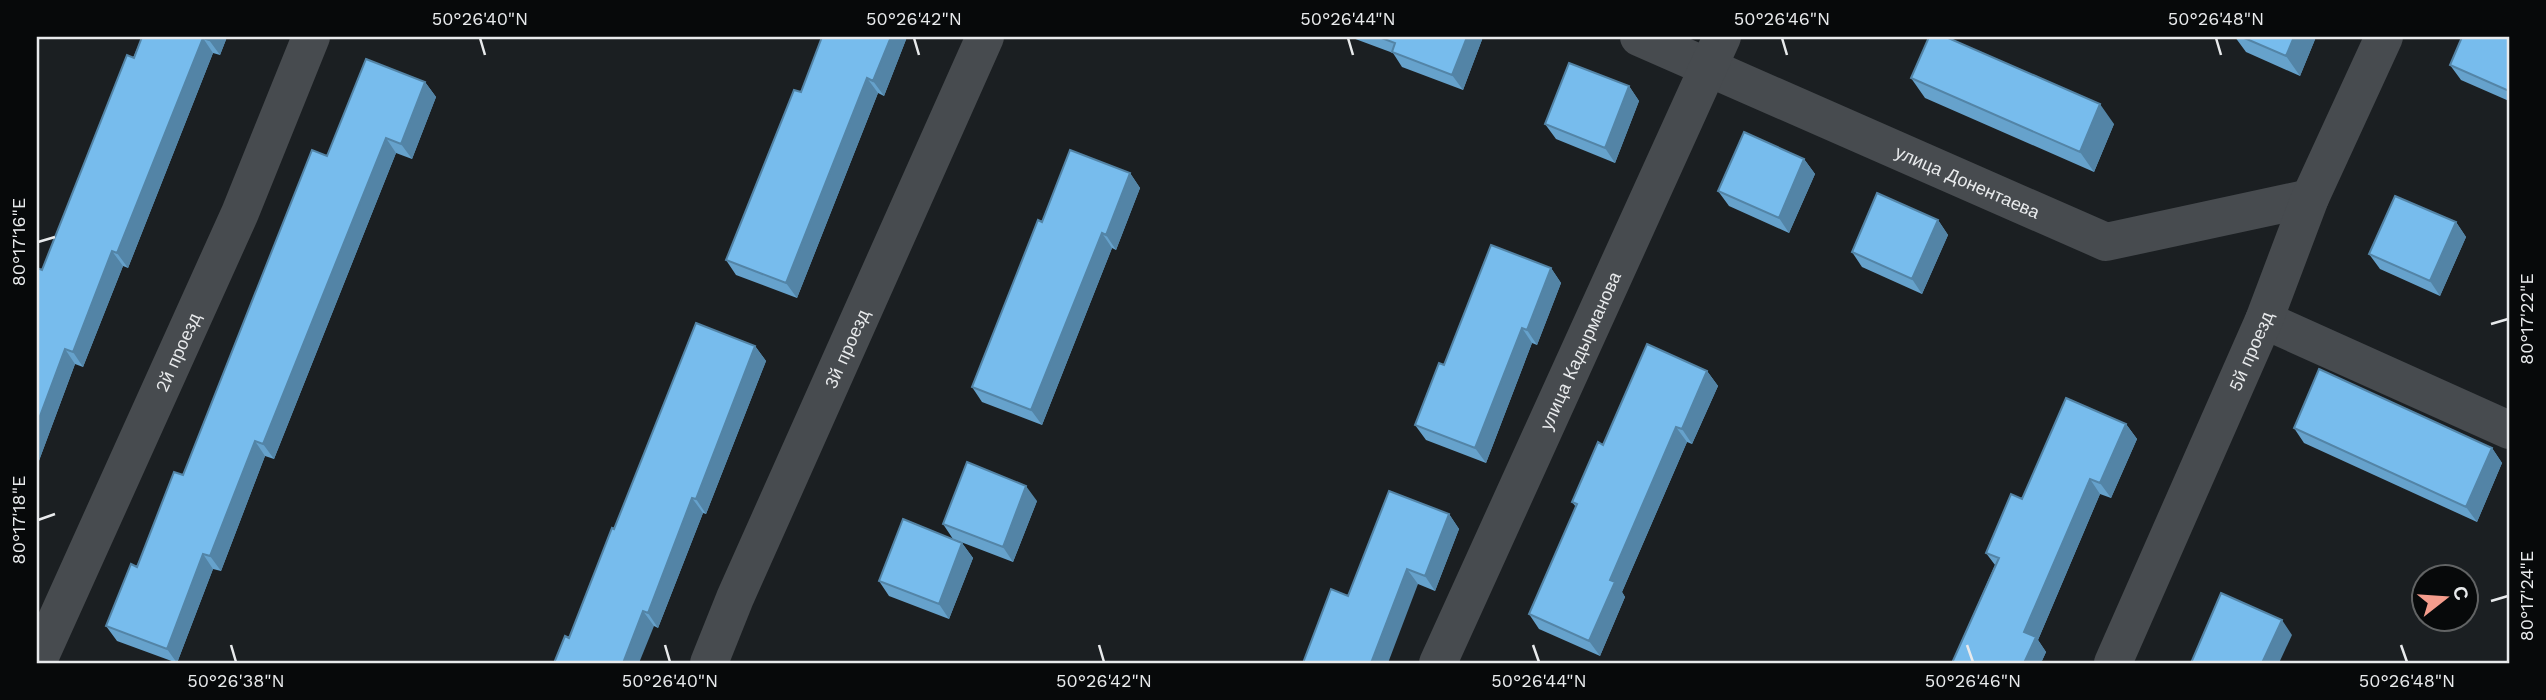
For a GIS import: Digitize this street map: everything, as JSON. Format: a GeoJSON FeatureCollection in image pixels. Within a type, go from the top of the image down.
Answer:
{"type":"FeatureCollection","features":[{"type":"Feature","properties":{"kind":"street","name":"2й проезд"},"geometry":{"type":"LineString","coordinates":[[37,663],[240,213],[311,37]]}},
{"type":"Feature","properties":{"kind":"street","name":"3й проезд"},"geometry":{"type":"LineString","coordinates":[[709,663],[735,598],[985,37]]}},
{"type":"Feature","properties":{"kind":"street","name":"улица Донентаева"},"geometry":{"type":"LineString","coordinates":[[1639,37],[1715,53],[2106,242],[2310,198]]}},
{"type":"Feature","properties":{"kind":"street","name":"5й проезд"},"geometry":{"type":"LineString","coordinates":[[2113,663],[2264,320],[2310,198],[2384,37]]}},
{"type":"Feature","properties":{"kind":"street","name":"улица Кадырманова"},"geometry":{"type":"LineString","coordinates":[[1438,663],[1715,53]]}},
{"type":"Feature","properties":{"kind":"street"},"geometry":{"type":"LineString","coordinates":[[2264,320],[2509,430]]}},
{"type":"Feature","properties":{"kind":"building"},"geometry":{"type":"Polygon","coordinates":[[[142,37],[211,37],[209,40],[203,38],[117,253],[112,251],[73,352],[65,349],[37,424],[37,268],[42,270],[127,55],[134,58],[142,37]]]}},
{"type":"Feature","properties":{"kind":"building"},"geometry":{"type":"Polygon","coordinates":[[[822,37],[891,37],[873,81],[867,78],[786,283],[726,260],[794,90],[801,92],[822,37]]]}},
{"type":"Feature","properties":{"kind":"building"},"geometry":{"type":"Polygon","coordinates":[[[1379,37],[1467,37],[1452,75],[1392,52],[1395,43],[1379,37]]]}},
{"type":"Feature","properties":{"kind":"building"},"geometry":{"type":"Polygon","coordinates":[[[1929,37],[1946,37],[2100,104],[2080,152],[1911,78],[1929,37]]]}},
{"type":"Feature","properties":{"kind":"building"},"geometry":{"type":"Polygon","coordinates":[[[2242,37],[2294,37],[2286,56],[2242,37]]]}},
{"type":"Feature","properties":{"kind":"building"},"geometry":{"type":"Polygon","coordinates":[[[2462,37],[2509,37],[2509,91],[2450,65],[2462,37]]]}},
{"type":"Feature","properties":{"kind":"building"},"geometry":{"type":"Polygon","coordinates":[[[366,59],[425,82],[401,144],[386,138],[263,444],[255,441],[210,556],[203,554],[167,649],[106,626],[131,564],[137,567],[174,472],[183,475],[312,150],[327,156],[366,59]]]}},
{"type":"Feature","properties":{"kind":"building"},"geometry":{"type":"Polygon","coordinates":[[[1569,63],[1629,86],[1605,148],[1545,124],[1569,63]]]}},
{"type":"Feature","properties":{"kind":"building"},"geometry":{"type":"Polygon","coordinates":[[[1744,132],[1804,159],[1779,218],[1718,191],[1744,132]]]}},
{"type":"Feature","properties":{"kind":"building"},"geometry":{"type":"Polygon","coordinates":[[[1070,150],[1130,173],[1106,235],[1102,233],[1031,410],[972,387],[1038,220],[1042,222],[1070,150]]]}},
{"type":"Feature","properties":{"kind":"building"},"geometry":{"type":"Polygon","coordinates":[[[1877,193],[1938,220],[1912,279],[1852,252],[1877,193]]]}},
{"type":"Feature","properties":{"kind":"building"},"geometry":{"type":"Polygon","coordinates":[[[2395,196],[2456,222],[2430,281],[2369,254],[2395,196]]]}},
{"type":"Feature","properties":{"kind":"building"},"geometry":{"type":"Polygon","coordinates":[[[1491,245],[1551,268],[1527,330],[1522,328],[1475,448],[1415,425],[1439,363],[1444,365],[1491,245]]]}},
{"type":"Feature","properties":{"kind":"building"},"geometry":{"type":"Polygon","coordinates":[[[696,323],[755,346],[696,499],[692,498],[648,613],[643,611],[623,663],[554,663],[565,636],[569,638],[696,323]]]}},
{"type":"Feature","properties":{"kind":"building"},"geometry":{"type":"Polygon","coordinates":[[[1647,344],[1707,371],[1682,429],[1676,427],[1610,580],[1615,582],[1589,641],[1529,614],[1577,504],[1572,502],[1598,442],[1603,445],[1647,344]]]}},
{"type":"Feature","properties":{"kind":"building"},"geometry":{"type":"Polygon","coordinates":[[[2319,369],[2492,448],[2466,507],[2294,428],[2319,369]]]}},
{"type":"Feature","properties":{"kind":"building"},"geometry":{"type":"Polygon","coordinates":[[[2066,398],[2126,424],[2100,483],[2090,479],[2024,632],[2036,637],[2024,663],[1952,663],[1999,558],[1986,553],[2011,494],[2022,499],[2066,398]]]}},
{"type":"Feature","properties":{"kind":"building"},"geometry":{"type":"Polygon","coordinates":[[[967,462],[1026,486],[1003,547],[943,524],[967,462]]]}},
{"type":"Feature","properties":{"kind":"building"},"geometry":{"type":"Polygon","coordinates":[[[1389,491],[1449,514],[1425,576],[1407,569],[1371,663],[1303,663],[1331,589],[1348,596],[1389,491]]]}},
{"type":"Feature","properties":{"kind":"building"},"geometry":{"type":"Polygon","coordinates":[[[903,519],[962,543],[939,604],[879,581],[903,519]]]}},
{"type":"Feature","properties":{"kind":"building"},"geometry":{"type":"Polygon","coordinates":[[[2221,593],[2282,620],[2262,663],[2191,663],[2221,593]]]}}]}
